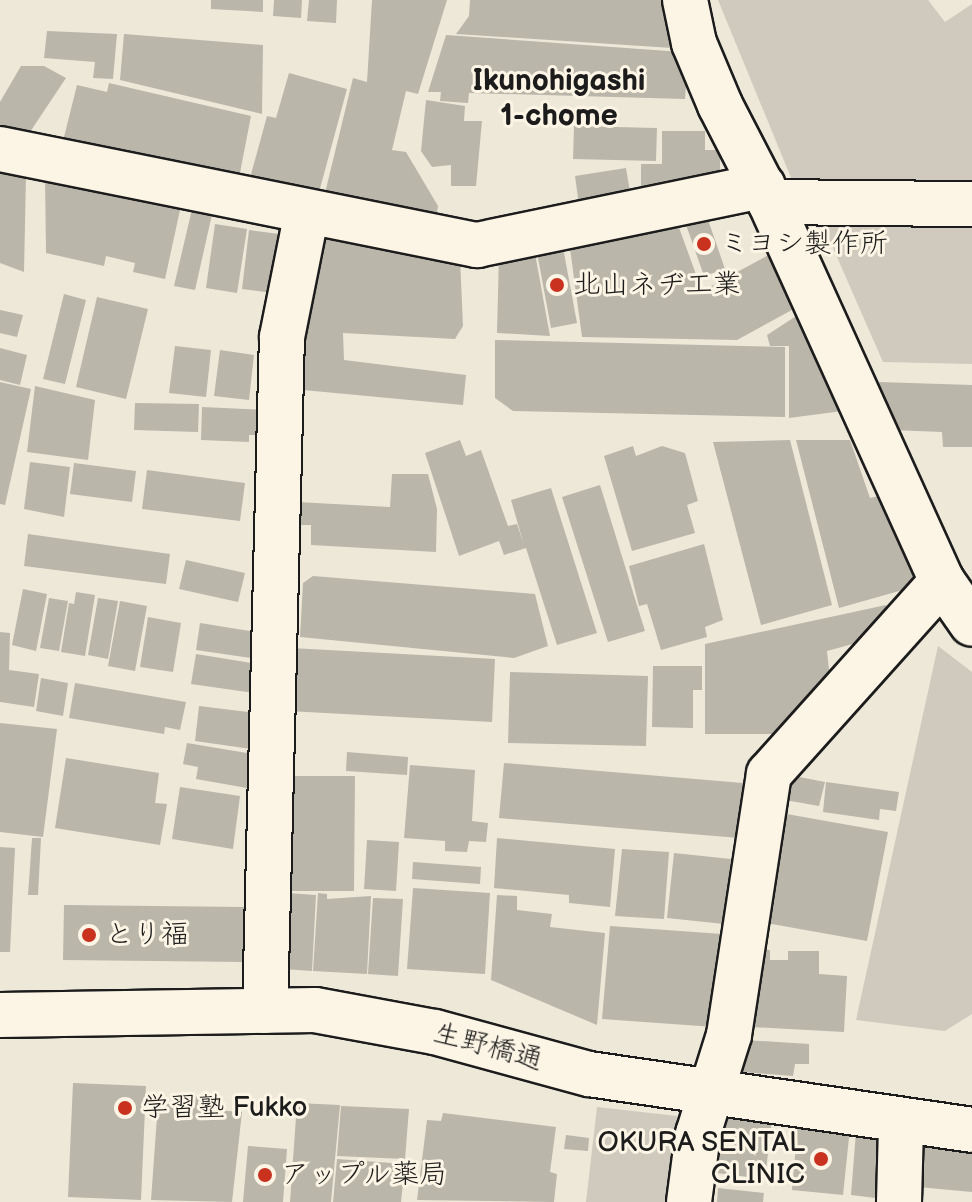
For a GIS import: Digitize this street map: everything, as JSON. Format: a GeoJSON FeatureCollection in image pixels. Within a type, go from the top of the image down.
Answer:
{"type":"FeatureCollection","features":[{"type":"Feature","properties":{"kind":"street"},"geometry":{"type":"LineString","coordinates":[[685,0],[694,43],[720,105],[767,194],[942,581],[972,624]]}},
{"type":"Feature","properties":{"kind":"street"},"geometry":{"type":"LineString","coordinates":[[0,149],[477,245],[767,194],[972,204]]}},
{"type":"Feature","properties":{"kind":"street"},"geometry":{"type":"LineString","coordinates":[[265,1011],[282,337],[307,212]]}},
{"type":"Feature","properties":{"kind":"street"},"geometry":{"type":"LineString","coordinates":[[689,1202],[698,1134],[729,1035],[769,774],[942,581]]}},
{"type":"Feature","properties":{"kind":"street","name":"生野橋通"},"geometry":{"type":"LineString","coordinates":[[0,1015],[315,1010],[435,1032],[589,1074],[711,1096],[972,1130]]}},
{"type":"Feature","properties":{"kind":"street"},"geometry":{"type":"LineString","coordinates":[[0,1015],[0,1025]]}},
{"type":"Feature","properties":{"kind":"street"},"geometry":{"type":"LineString","coordinates":[[899,1202],[901,1123]]}},
{"type":"Feature","properties":{"kind":"shaded area"},"geometry":{"type":"Polygon","coordinates":[[[718,0],[928,0],[945,22],[972,4],[972,193],[794,185],[718,0]]]}},
{"type":"Feature","properties":{"kind":"shaded area"},"geometry":{"type":"Polygon","coordinates":[[[819,216],[972,221],[972,364],[883,362],[819,216]]]}},
{"type":"Feature","properties":{"kind":"shaded area"},"geometry":{"type":"Polygon","coordinates":[[[938,646],[972,672],[972,1014],[945,1031],[856,1020],[938,646]]]}},
{"type":"Feature","properties":{"kind":"shaded area"},"geometry":{"type":"Polygon","coordinates":[[[597,1107],[677,1116],[668,1202],[586,1202],[597,1107]]]}},
{"type":"Feature","properties":{"kind":"building"},"geometry":{"type":"Polygon","coordinates":[[[211,0],[263,0],[263,12],[211,9],[211,0]]]}},
{"type":"Feature","properties":{"kind":"building"},"geometry":{"type":"Polygon","coordinates":[[[274,0],[302,0],[301,18],[273,16],[274,0]]]}},
{"type":"Feature","properties":{"kind":"building"},"geometry":{"type":"Polygon","coordinates":[[[309,0],[337,0],[336,23],[307,21],[309,0]]]}},
{"type":"Feature","properties":{"kind":"building"},"geometry":{"type":"Polygon","coordinates":[[[372,0],[447,0],[418,94],[406,91],[392,150],[406,152],[438,206],[436,219],[325,193],[353,78],[367,82],[372,0]]]}},
{"type":"Feature","properties":{"kind":"building"},"geometry":{"type":"Polygon","coordinates":[[[470,0],[664,0],[663,16],[674,17],[672,48],[456,34],[469,16],[470,0]]]}},
{"type":"Feature","properties":{"kind":"building"},"geometry":{"type":"Polygon","coordinates":[[[47,31],[117,34],[113,79],[93,78],[95,62],[44,58],[47,31]]]}},
{"type":"Feature","properties":{"kind":"building"},"geometry":{"type":"Polygon","coordinates":[[[124,34],[263,45],[262,114],[120,80],[124,34]]]}},
{"type":"Feature","properties":{"kind":"building"},"geometry":{"type":"Polygon","coordinates":[[[446,35],[682,52],[680,71],[687,72],[685,99],[469,93],[468,103],[440,101],[441,92],[428,92],[446,35]]]}},
{"type":"Feature","properties":{"kind":"building"},"geometry":{"type":"Polygon","coordinates":[[[21,66],[44,66],[66,78],[26,138],[0,133],[0,102],[21,66]]]}},
{"type":"Feature","properties":{"kind":"building"},"geometry":{"type":"Polygon","coordinates":[[[289,73],[347,89],[318,196],[250,178],[267,116],[276,118],[289,73]]]}},
{"type":"Feature","properties":{"kind":"building"},"geometry":{"type":"Polygon","coordinates":[[[109,83],[251,116],[238,183],[62,145],[77,85],[107,92],[109,83]]]}},
{"type":"Feature","properties":{"kind":"building"},"geometry":{"type":"Polygon","coordinates":[[[426,100],[465,106],[464,121],[482,121],[476,186],[451,186],[451,165],[432,167],[421,151],[426,100]]]}},
{"type":"Feature","properties":{"kind":"building"},"geometry":{"type":"Polygon","coordinates":[[[574,126],[657,128],[656,161],[573,159],[574,126]]]}},
{"type":"Feature","properties":{"kind":"building"},"geometry":{"type":"Polygon","coordinates":[[[662,131],[705,131],[705,150],[720,150],[720,185],[641,194],[641,164],[662,164],[662,131]]]}},
{"type":"Feature","properties":{"kind":"building"},"geometry":{"type":"Polygon","coordinates":[[[626,168],[631,198],[579,205],[575,176],[626,168]]]}},
{"type":"Feature","properties":{"kind":"building"},"geometry":{"type":"Polygon","coordinates":[[[0,172],[26,175],[24,272],[0,263],[0,172]]]}},
{"type":"Feature","properties":{"kind":"building"},"geometry":{"type":"Polygon","coordinates":[[[45,174],[182,201],[165,279],[133,272],[135,263],[106,256],[104,266],[46,253],[45,174]]]}},
{"type":"Feature","properties":{"kind":"building"},"geometry":{"type":"Polygon","coordinates":[[[193,205],[213,210],[195,290],[174,286],[193,205]]]}},
{"type":"Feature","properties":{"kind":"building","name":"ミヨシ製作所"},"geometry":{"type":"Polygon","coordinates":[[[705,211],[725,269],[704,276],[684,219],[705,211]]]}},
{"type":"Feature","properties":{"kind":"building"},"geometry":{"type":"Polygon","coordinates":[[[677,222],[702,291],[776,251],[801,305],[737,340],[582,337],[569,241],[677,222]]]}},
{"type":"Feature","properties":{"kind":"building"},"geometry":{"type":"Polygon","coordinates":[[[215,224],[247,229],[237,293],[206,288],[215,224]]]}},
{"type":"Feature","properties":{"kind":"building"},"geometry":{"type":"Polygon","coordinates":[[[249,230],[287,235],[280,294],[242,289],[249,230]]]}},
{"type":"Feature","properties":{"kind":"building"},"geometry":{"type":"Polygon","coordinates":[[[321,232],[460,258],[463,326],[455,339],[343,333],[344,360],[466,375],[463,405],[303,390],[307,309],[321,232]]]}},
{"type":"Feature","properties":{"kind":"building","name":"北山ネヂ工業"},"geometry":{"type":"Polygon","coordinates":[[[562,242],[577,323],[551,328],[536,247],[562,242]]]}},
{"type":"Feature","properties":{"kind":"building"},"geometry":{"type":"Polygon","coordinates":[[[534,248],[550,336],[497,333],[499,255],[534,248]]]}},
{"type":"Feature","properties":{"kind":"building"},"geometry":{"type":"Polygon","coordinates":[[[64,294],[86,300],[65,384],[43,379],[64,294]]]}},
{"type":"Feature","properties":{"kind":"building"},"geometry":{"type":"Polygon","coordinates":[[[97,297],[148,309],[126,399],[76,387],[97,297]]]}},
{"type":"Feature","properties":{"kind":"building"},"geometry":{"type":"Polygon","coordinates":[[[0,310],[23,315],[17,337],[0,333],[0,310]]]}},
{"type":"Feature","properties":{"kind":"building"},"geometry":{"type":"Polygon","coordinates":[[[804,311],[850,410],[789,418],[789,346],[770,346],[767,335],[804,311]]]}},
{"type":"Feature","properties":{"kind":"building"},"geometry":{"type":"Polygon","coordinates":[[[495,340],[785,347],[785,417],[513,411],[495,398],[495,340]]]}},
{"type":"Feature","properties":{"kind":"building"},"geometry":{"type":"Polygon","coordinates":[[[175,346],[211,350],[206,397],[169,393],[175,346]]]}},
{"type":"Feature","properties":{"kind":"building"},"geometry":{"type":"Polygon","coordinates":[[[0,348],[27,355],[20,385],[0,380],[0,348]]]}},
{"type":"Feature","properties":{"kind":"building"},"geometry":{"type":"Polygon","coordinates":[[[220,350],[254,355],[249,400],[214,396],[220,350]]]}},
{"type":"Feature","properties":{"kind":"building"},"geometry":{"type":"Polygon","coordinates":[[[0,382],[31,389],[5,505],[0,504],[0,382]]]}},
{"type":"Feature","properties":{"kind":"building"},"geometry":{"type":"Polygon","coordinates":[[[879,382],[972,385],[972,447],[943,447],[942,432],[892,430],[881,410],[879,382]]]}},
{"type":"Feature","properties":{"kind":"building"},"geometry":{"type":"Polygon","coordinates":[[[35,386],[95,400],[88,460],[27,452],[35,386]]]}},
{"type":"Feature","properties":{"kind":"building"},"geometry":{"type":"Polygon","coordinates":[[[135,403],[199,404],[198,432],[134,430],[135,403]]]}},
{"type":"Feature","properties":{"kind":"building"},"geometry":{"type":"Polygon","coordinates":[[[202,407],[269,410],[268,435],[249,435],[249,442],[201,440],[202,407]]]}},
{"type":"Feature","properties":{"kind":"building"},"geometry":{"type":"Polygon","coordinates":[[[460,440],[466,456],[481,450],[508,526],[517,524],[524,545],[511,500],[551,488],[597,633],[557,645],[526,548],[504,555],[499,541],[459,556],[425,453],[460,440]]]}},
{"type":"Feature","properties":{"kind":"building"},"geometry":{"type":"Polygon","coordinates":[[[790,440],[832,605],[761,625],[713,442],[790,440]]]}},
{"type":"Feature","properties":{"kind":"building"},"geometry":{"type":"Polygon","coordinates":[[[796,440],[850,440],[870,498],[883,495],[924,584],[839,608],[796,440]]]}},
{"type":"Feature","properties":{"kind":"building"},"geometry":{"type":"Polygon","coordinates":[[[633,446],[636,456],[662,446],[685,453],[698,501],[687,505],[695,533],[632,551],[604,456],[633,446]]]}},
{"type":"Feature","properties":{"kind":"building"},"geometry":{"type":"Polygon","coordinates":[[[30,462],[70,467],[64,517],[24,509],[30,462]]]}},
{"type":"Feature","properties":{"kind":"building"},"geometry":{"type":"Polygon","coordinates":[[[74,463],[136,471],[132,502],[70,494],[74,463]]]}},
{"type":"Feature","properties":{"kind":"building"},"geometry":{"type":"Polygon","coordinates":[[[147,470],[245,483],[240,521],[142,509],[147,470]]]}},
{"type":"Feature","properties":{"kind":"building"},"geometry":{"type":"Polygon","coordinates":[[[392,474],[428,474],[437,509],[436,552],[311,545],[311,525],[297,525],[297,502],[390,507],[392,474]]]}},
{"type":"Feature","properties":{"kind":"building"},"geometry":{"type":"Polygon","coordinates":[[[600,485],[645,631],[608,642],[562,497],[600,485]]]}},
{"type":"Feature","properties":{"kind":"building"},"geometry":{"type":"Polygon","coordinates":[[[28,534],[170,554],[166,584],[24,566],[28,534]]]}},
{"type":"Feature","properties":{"kind":"building"},"geometry":{"type":"Polygon","coordinates":[[[704,544],[723,620],[705,627],[707,637],[661,650],[647,604],[639,606],[629,566],[704,544]]]}},
{"type":"Feature","properties":{"kind":"building"},"geometry":{"type":"Polygon","coordinates":[[[186,560],[245,573],[238,602],[179,589],[186,560]]]}},
{"type":"Feature","properties":{"kind":"building"},"geometry":{"type":"Polygon","coordinates":[[[313,576],[535,594],[548,646],[514,658],[300,637],[303,583],[313,576]]]}},
{"type":"Feature","properties":{"kind":"building"},"geometry":{"type":"Polygon","coordinates":[[[23,589],[47,594],[36,651],[12,645],[23,589]]]}},
{"type":"Feature","properties":{"kind":"building"},"geometry":{"type":"Polygon","coordinates":[[[76,592],[95,595],[85,656],[61,652],[69,603],[74,604],[76,592]]]}},
{"type":"Feature","properties":{"kind":"building"},"geometry":{"type":"Polygon","coordinates":[[[49,598],[68,601],[59,651],[40,648],[49,598]]]}},
{"type":"Feature","properties":{"kind":"building"},"geometry":{"type":"Polygon","coordinates":[[[98,598],[118,601],[108,659],[88,655],[98,598]]]}},
{"type":"Feature","properties":{"kind":"building"},"geometry":{"type":"Polygon","coordinates":[[[120,601],[147,606],[135,671],[108,666],[120,601]]]}},
{"type":"Feature","properties":{"kind":"building"},"geometry":{"type":"Polygon","coordinates":[[[886,605],[888,616],[867,640],[827,651],[830,679],[781,734],[705,734],[705,644],[886,605]]]}},
{"type":"Feature","properties":{"kind":"building"},"geometry":{"type":"Polygon","coordinates":[[[148,617],[181,623],[173,672],[140,667],[148,617]]]}},
{"type":"Feature","properties":{"kind":"building"},"geometry":{"type":"Polygon","coordinates":[[[200,623],[262,633],[258,659],[196,650],[200,623]]]}},
{"type":"Feature","properties":{"kind":"building"},"geometry":{"type":"Polygon","coordinates":[[[0,632],[10,633],[9,670],[39,674],[34,707],[0,702],[0,632]]]}},
{"type":"Feature","properties":{"kind":"building"},"geometry":{"type":"Polygon","coordinates":[[[291,648],[495,659],[492,722],[288,711],[291,648]]]}},
{"type":"Feature","properties":{"kind":"building"},"geometry":{"type":"Polygon","coordinates":[[[196,654],[258,664],[254,693],[191,684],[196,654]]]}},
{"type":"Feature","properties":{"kind":"building"},"geometry":{"type":"Polygon","coordinates":[[[653,666],[702,666],[702,690],[693,690],[693,728],[652,727],[653,666]]]}},
{"type":"Feature","properties":{"kind":"building"},"geometry":{"type":"Polygon","coordinates":[[[510,672],[648,676],[646,746],[508,743],[510,672]]]}},
{"type":"Feature","properties":{"kind":"building"},"geometry":{"type":"Polygon","coordinates":[[[41,678],[68,683],[63,716],[36,711],[41,678]]]}},
{"type":"Feature","properties":{"kind":"building"},"geometry":{"type":"Polygon","coordinates":[[[75,683],[186,702],[180,730],[165,727],[164,734],[69,718],[75,683]]]}},
{"type":"Feature","properties":{"kind":"building"},"geometry":{"type":"Polygon","coordinates":[[[199,706],[256,713],[251,749],[195,741],[199,706]]]}},
{"type":"Feature","properties":{"kind":"building"},"geometry":{"type":"Polygon","coordinates":[[[0,723],[57,729],[43,837],[0,832],[0,723]]]}},
{"type":"Feature","properties":{"kind":"building"},"geometry":{"type":"Polygon","coordinates":[[[187,743],[253,754],[247,788],[196,779],[198,767],[183,764],[187,743]]]}},
{"type":"Feature","properties":{"kind":"building"},"geometry":{"type":"Polygon","coordinates":[[[347,752],[408,757],[407,775],[346,771],[347,752]]]}},
{"type":"Feature","properties":{"kind":"building"},"geometry":{"type":"Polygon","coordinates":[[[66,758],[159,773],[155,803],[167,804],[160,845],[55,828],[66,758]]]}},
{"type":"Feature","properties":{"kind":"building"},"geometry":{"type":"Polygon","coordinates":[[[504,763],[743,783],[739,838],[499,818],[504,763]]]}},
{"type":"Feature","properties":{"kind":"building"},"geometry":{"type":"Polygon","coordinates":[[[410,765],[475,770],[472,821],[488,823],[486,842],[469,841],[467,852],[445,851],[445,841],[404,838],[410,765]]]}},
{"type":"Feature","properties":{"kind":"building"},"geometry":{"type":"Polygon","coordinates":[[[789,775],[825,782],[819,806],[785,800],[789,775]]]}},
{"type":"Feature","properties":{"kind":"building"},"geometry":{"type":"Polygon","coordinates":[[[288,776],[355,776],[354,891],[287,891],[288,776]]]}},
{"type":"Feature","properties":{"kind":"building"},"geometry":{"type":"Polygon","coordinates":[[[826,782],[899,792],[896,811],[880,809],[879,820],[823,812],[826,782]]]}},
{"type":"Feature","properties":{"kind":"building"},"geometry":{"type":"Polygon","coordinates":[[[180,787],[240,796],[233,849],[172,839],[180,787]]]}},
{"type":"Feature","properties":{"kind":"building"},"geometry":{"type":"Polygon","coordinates":[[[781,813],[888,832],[867,941],[761,922],[781,813]]]}},
{"type":"Feature","properties":{"kind":"building"},"geometry":{"type":"Polygon","coordinates":[[[32,838],[41,838],[38,895],[28,895],[32,838]]]}},
{"type":"Feature","properties":{"kind":"building"},"geometry":{"type":"Polygon","coordinates":[[[497,838],[615,849],[610,907],[569,903],[569,895],[494,888],[497,838]]]}},
{"type":"Feature","properties":{"kind":"building"},"geometry":{"type":"Polygon","coordinates":[[[367,840],[399,842],[396,891],[364,889],[367,840]]]}},
{"type":"Feature","properties":{"kind":"building"},"geometry":{"type":"Polygon","coordinates":[[[0,847],[15,848],[10,952],[0,952],[0,847]]]}},
{"type":"Feature","properties":{"kind":"building"},"geometry":{"type":"Polygon","coordinates":[[[622,849],[669,852],[664,919],[615,916],[622,849]]]}},
{"type":"Feature","properties":{"kind":"building"},"geometry":{"type":"Polygon","coordinates":[[[674,853],[731,859],[724,924],[667,918],[674,853]]]}},
{"type":"Feature","properties":{"kind":"building"},"geometry":{"type":"Polygon","coordinates":[[[413,862],[481,867],[480,884],[412,879],[413,862]]]}},
{"type":"Feature","properties":{"kind":"building"},"geometry":{"type":"Polygon","coordinates":[[[413,888],[490,893],[485,974],[407,969],[413,888]]]}},
{"type":"Feature","properties":{"kind":"building"},"geometry":{"type":"Polygon","coordinates":[[[288,893],[316,895],[312,971],[283,969],[288,893]]]}},
{"type":"Feature","properties":{"kind":"building"},"geometry":{"type":"Polygon","coordinates":[[[318,893],[327,894],[327,899],[371,896],[367,974],[313,971],[318,893]]]}},
{"type":"Feature","properties":{"kind":"building"},"geometry":{"type":"Polygon","coordinates":[[[497,895],[517,896],[517,910],[552,914],[550,927],[605,933],[597,1025],[491,980],[497,895]]]}},
{"type":"Feature","properties":{"kind":"building"},"geometry":{"type":"Polygon","coordinates":[[[373,898],[403,899],[398,976],[368,974],[373,898]]]}},
{"type":"Feature","properties":{"kind":"building"},"geometry":{"type":"Polygon","coordinates":[[[64,905],[245,907],[244,962],[63,960],[64,905]]]}},
{"type":"Feature","properties":{"kind":"building"},"geometry":{"type":"Polygon","coordinates":[[[610,926],[722,934],[714,1027],[602,1019],[610,926]]]}},
{"type":"Feature","properties":{"kind":"building"},"geometry":{"type":"Polygon","coordinates":[[[760,950],[770,950],[770,960],[788,960],[788,951],[819,951],[819,974],[847,976],[844,1032],[751,1027],[760,950]]]}},
{"type":"Feature","properties":{"kind":"building"},"geometry":{"type":"Polygon","coordinates":[[[744,1040],[809,1044],[809,1064],[795,1064],[793,1076],[741,1072],[744,1040]]]}},
{"type":"Feature","properties":{"kind":"building"},"geometry":{"type":"Polygon","coordinates":[[[73,1083],[146,1086],[141,1200],[68,1197],[73,1083]]]}},
{"type":"Feature","properties":{"kind":"building"},"geometry":{"type":"Polygon","coordinates":[[[178,1095],[203,1097],[202,1109],[242,1112],[232,1202],[151,1200],[158,1103],[178,1105],[178,1095]]]}},
{"type":"Feature","properties":{"kind":"building"},"geometry":{"type":"Polygon","coordinates":[[[297,1103],[340,1105],[331,1202],[290,1202],[297,1103]]]}},
{"type":"Feature","properties":{"kind":"building"},"geometry":{"type":"Polygon","coordinates":[[[341,1106],[409,1109],[405,1159],[337,1156],[341,1106]]]}},
{"type":"Feature","properties":{"kind":"building"},"geometry":{"type":"Polygon","coordinates":[[[716,1112],[772,1119],[765,1179],[709,1172],[716,1112]]]}},
{"type":"Feature","properties":{"kind":"building"},"geometry":{"type":"Polygon","coordinates":[[[443,1113],[556,1127],[550,1172],[557,1174],[554,1202],[417,1200],[427,1120],[441,1121],[443,1113]]]}},
{"type":"Feature","properties":{"kind":"building","name":"OKURA SENTAL CLINIC"},"geometry":{"type":"Polygon","coordinates":[[[798,1123],[850,1128],[843,1195],[792,1190],[798,1123]]]}},
{"type":"Feature","properties":{"kind":"building"},"geometry":{"type":"Polygon","coordinates":[[[856,1132],[883,1134],[884,1199],[851,1195],[856,1132]]]}},
{"type":"Feature","properties":{"kind":"building"},"geometry":{"type":"Polygon","coordinates":[[[566,1135],[589,1138],[588,1151],[564,1149],[566,1135]]]}},
{"type":"Feature","properties":{"kind":"building"},"geometry":{"type":"Polygon","coordinates":[[[922,1136],[972,1141],[972,1192],[918,1187],[922,1136]]]}},
{"type":"Feature","properties":{"kind":"building","name":"アップル薬局"},"geometry":{"type":"Polygon","coordinates":[[[248,1146],[287,1149],[283,1202],[243,1202],[248,1146]]]}},
{"type":"Feature","properties":{"kind":"building"},"geometry":{"type":"Polygon","coordinates":[[[337,1159],[405,1164],[401,1202],[333,1202],[337,1159]]]}},
{"type":"Feature","properties":{"kind":"building"},"geometry":{"type":"Polygon","coordinates":[[[718,1188],[764,1193],[763,1202],[717,1202],[718,1188]]]}},
{"type":"Feature","properties":{"kind":"place","name":"ミヨシ製作所"},"geometry":{"type":"Point","coordinates":[704,244]}},
{"type":"Feature","properties":{"kind":"place","name":"北山ネヂ工業"},"geometry":{"type":"Point","coordinates":[557,285]}},
{"type":"Feature","properties":{"kind":"place","name":"とり福"},"geometry":{"type":"Point","coordinates":[89,935]}},
{"type":"Feature","properties":{"kind":"place","name":"学習塾 Fukko"},"geometry":{"type":"Point","coordinates":[125,1108]}},
{"type":"Feature","properties":{"kind":"place","name":"OKURA SENTAL CLINIC"},"geometry":{"type":"Point","coordinates":[821,1159]}},
{"type":"Feature","properties":{"kind":"place","name":"アップル薬局"},"geometry":{"type":"Point","coordinates":[265,1175]}},
{"type":"Feature","properties":{"kind":"district","name":"Ikunohigashi 1-chome"},"geometry":{"type":"Point","coordinates":[559,98]}}]}
